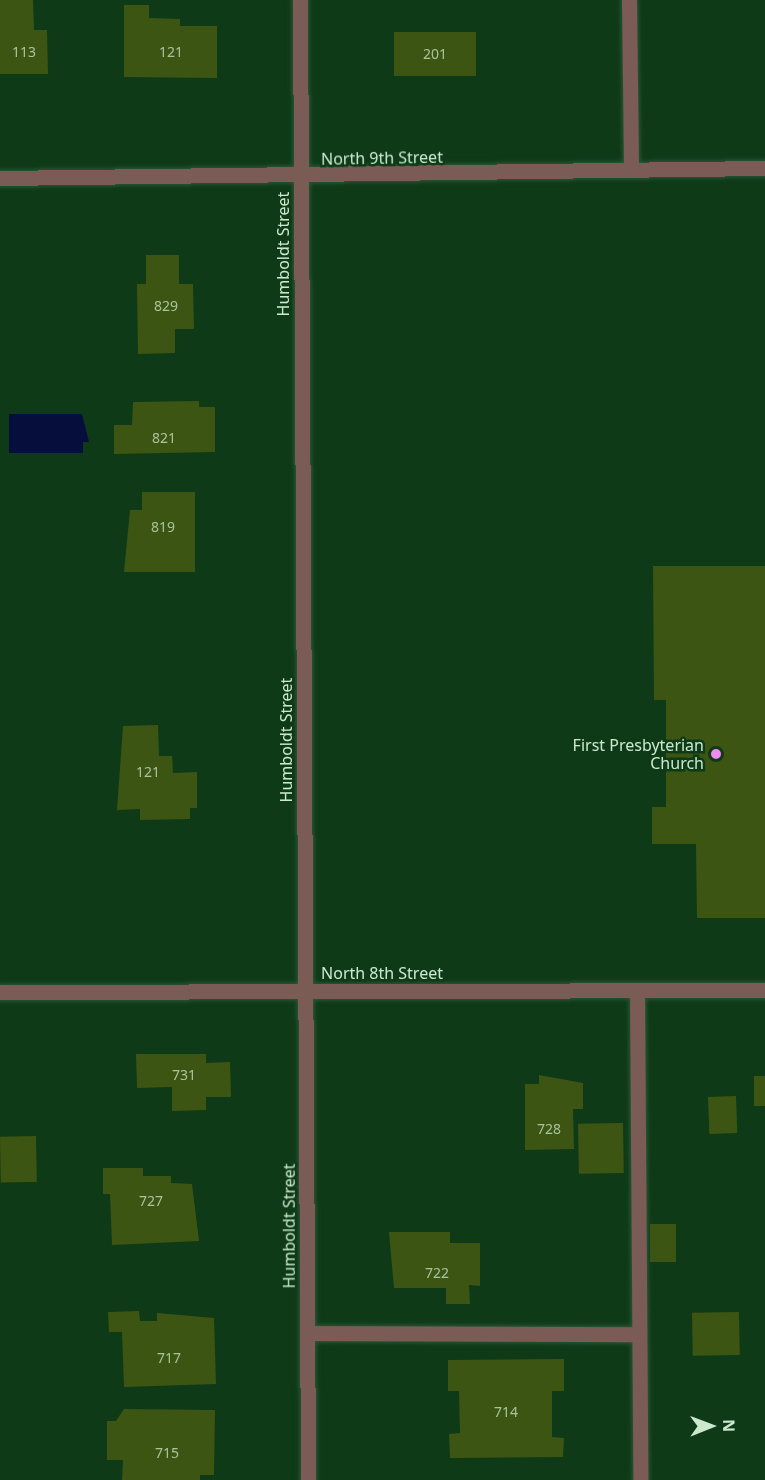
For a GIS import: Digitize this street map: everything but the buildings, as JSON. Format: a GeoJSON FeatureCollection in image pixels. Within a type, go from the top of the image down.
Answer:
{"type":"FeatureCollection","features":[{"type":"Feature","properties":{"kind":"street","name":"Humboldt Street"},"geometry":{"type":"LineString","coordinates":[[300,0],[308,1480]]}},
{"type":"Feature","properties":{"kind":"street"},"geometry":{"type":"LineString","coordinates":[[629,0],[631,170]]}},
{"type":"Feature","properties":{"kind":"street","name":"North 9th Street"},"geometry":{"type":"LineString","coordinates":[[0,178],[301,178],[765,168]]}},
{"type":"Feature","properties":{"kind":"street"},"geometry":{"type":"LineString","coordinates":[[637,990],[640,1480]]}},
{"type":"Feature","properties":{"kind":"street","name":"North 8th Street"},"geometry":{"type":"LineString","coordinates":[[0,992],[765,990]]}},
{"type":"Feature","properties":{"kind":"street"},"geometry":{"type":"LineString","coordinates":[[307,1332],[639,1334]]}},
{"type":"Feature","properties":{"kind":"shaded area"},"geometry":{"type":"Polygon","coordinates":[[[9,414],[82,414],[89,442],[83,442],[83,453],[9,453],[9,414]]]}},
{"type":"Feature","properties":{"kind":"place","name":"First Presbyterian Church"},"geometry":{"type":"Point","coordinates":[716,754]}}]}
